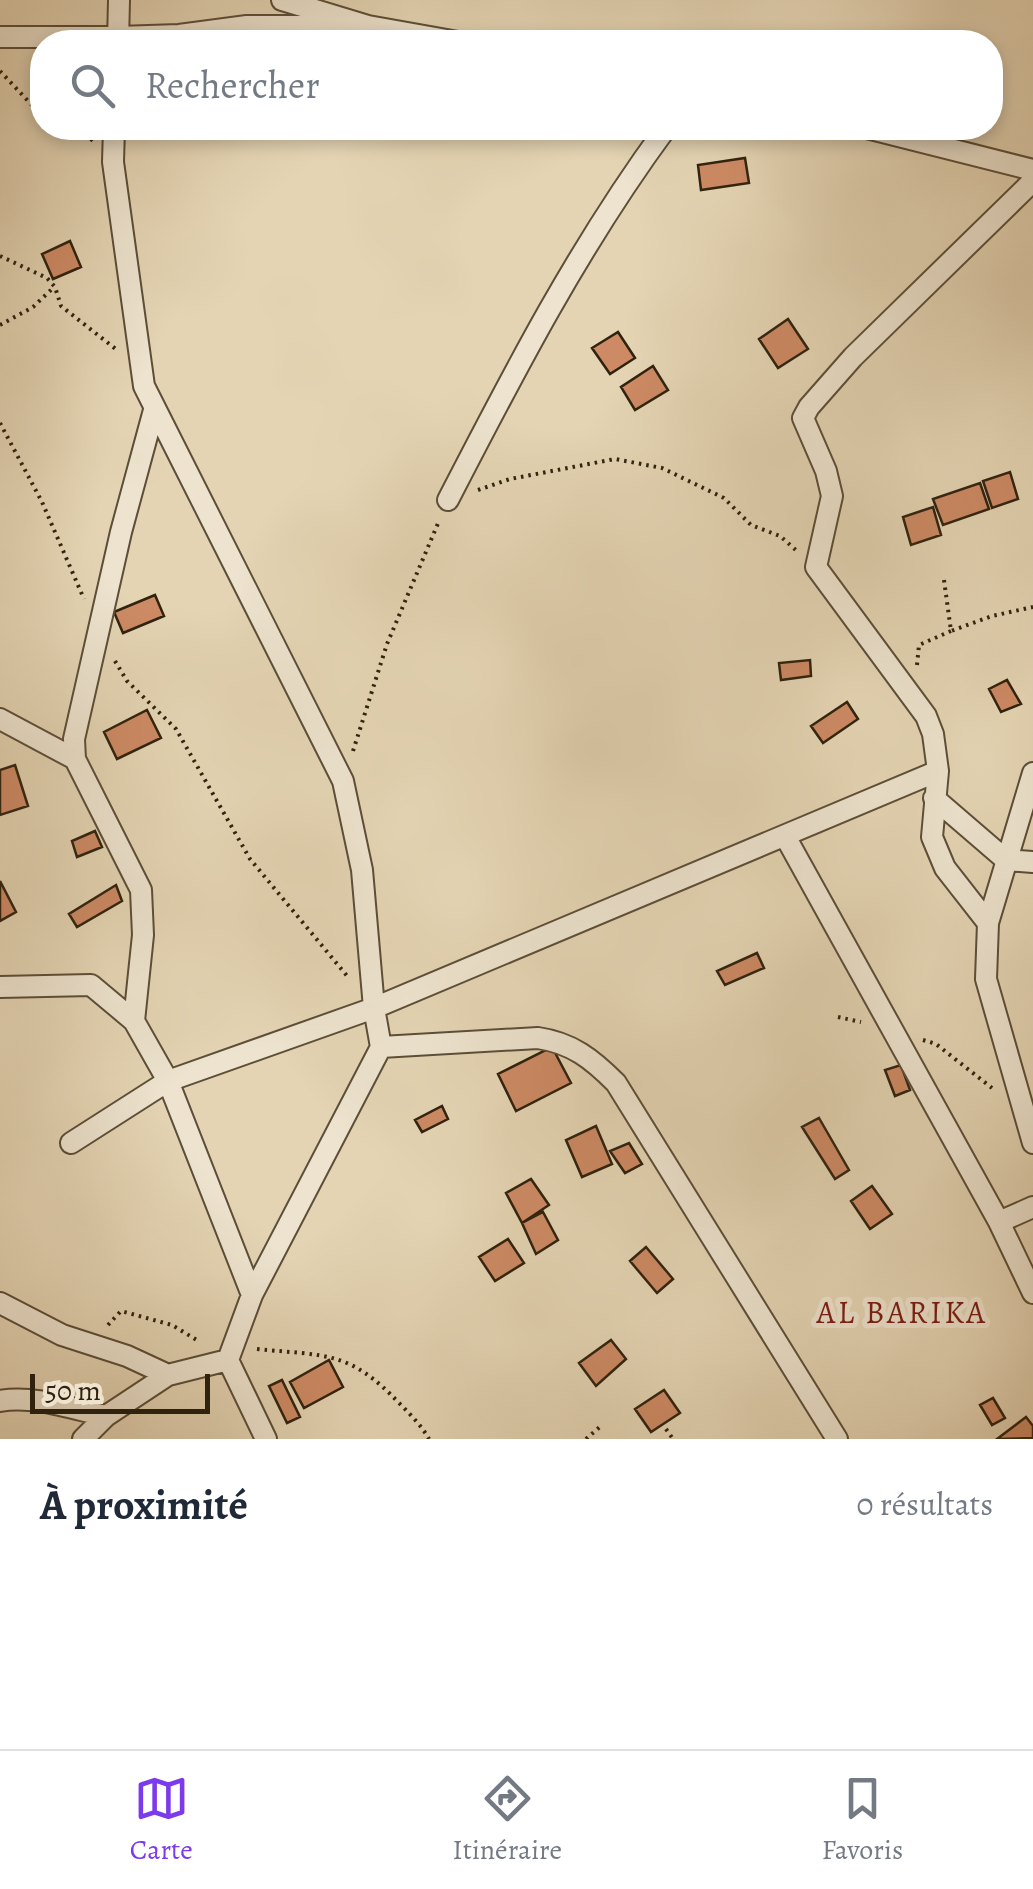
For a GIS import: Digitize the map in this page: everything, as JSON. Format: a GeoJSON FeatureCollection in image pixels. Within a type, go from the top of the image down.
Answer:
{"type":"FeatureCollection","features":[{"type":"Feature","properties":{"kind":"street"},"geometry":{"type":"LineString","coordinates":[[118,30],[119,0]]}},
{"type":"Feature","properties":{"kind":"street"},"geometry":{"type":"LineString","coordinates":[[282,0],[390,30]]}},
{"type":"Feature","properties":{"kind":"street"},"geometry":{"type":"LineString","coordinates":[[217,30],[248,26],[368,26]]}},
{"type":"Feature","properties":{"kind":"street"},"geometry":{"type":"LineString","coordinates":[[0,37],[30,38]]}},
{"type":"Feature","properties":{"kind":"street"},"geometry":{"type":"LineString","coordinates":[[114,140],[140,368],[154,410],[343,781],[362,870],[374,1008],[382,1048],[252,1296],[228,1360],[266,1439]]}},
{"type":"Feature","properties":{"kind":"street"},"geometry":{"type":"LineString","coordinates":[[448,500],[546,311],[624,184],[657,140]]}},
{"type":"Feature","properties":{"kind":"street"},"geometry":{"type":"LineString","coordinates":[[914,140],[1033,170]]}},
{"type":"Feature","properties":{"kind":"street"},"geometry":{"type":"LineString","coordinates":[[988,923],[945,868],[932,838],[938,771],[933,734],[914,698],[816,567],[832,496],[826,471],[803,418],[853,357],[1033,182]]}},
{"type":"Feature","properties":{"kind":"street"},"geometry":{"type":"LineString","coordinates":[[134,1021],[143,935],[140,890],[75,759],[74,739],[97,630],[154,410]]}},
{"type":"Feature","properties":{"kind":"street"},"geometry":{"type":"LineString","coordinates":[[0,719],[75,759]]}},
{"type":"Feature","properties":{"kind":"street"},"geometry":{"type":"LineString","coordinates":[[72,1143],[168,1081],[374,1008],[938,771]]}},
{"type":"Feature","properties":{"kind":"street"},"geometry":{"type":"LineString","coordinates":[[1033,773],[988,923],[986,978],[1033,1142]]}},
{"type":"Feature","properties":{"kind":"street"},"geometry":{"type":"LineString","coordinates":[[934,798],[1006,860],[1033,862]]}},
{"type":"Feature","properties":{"kind":"street"},"geometry":{"type":"LineString","coordinates":[[785,836],[999,1222],[1033,1293]]}},
{"type":"Feature","properties":{"kind":"street"},"geometry":{"type":"LineString","coordinates":[[0,987],[91,985],[134,1021],[168,1081],[252,1296]]}},
{"type":"Feature","properties":{"kind":"street"},"geometry":{"type":"LineString","coordinates":[[382,1048],[538,1038],[562,1042],[591,1058],[616,1083],[837,1439]]}},
{"type":"Feature","properties":{"kind":"street"},"geometry":{"type":"LineString","coordinates":[[999,1222],[1033,1207]]}},
{"type":"Feature","properties":{"kind":"street"},"geometry":{"type":"LineString","coordinates":[[0,1303],[62,1335],[127,1356],[168,1375]]}},
{"type":"Feature","properties":{"kind":"street"},"geometry":{"type":"LineString","coordinates":[[83,1439],[106,1416],[168,1375],[228,1360]]}},
{"type":"Feature","properties":{"kind":"street"},"geometry":{"type":"LineString","coordinates":[[0,1401],[12,1399],[106,1416]]}},
{"type":"Feature","properties":{"kind":"path"},"geometry":{"type":"LineString","coordinates":[[0,71],[30,103]]}},
{"type":"Feature","properties":{"kind":"path"},"geometry":{"type":"LineString","coordinates":[[0,256],[47,278],[56,287],[61,306],[140,368]]}},
{"type":"Feature","properties":{"kind":"path"},"geometry":{"type":"LineString","coordinates":[[0,266],[8,259]]}},
{"type":"Feature","properties":{"kind":"path"},"geometry":{"type":"LineString","coordinates":[[0,325],[56,287]]}},
{"type":"Feature","properties":{"kind":"path"},"geometry":{"type":"LineString","coordinates":[[0,422],[42,502],[97,630],[127,681],[176,729],[250,859],[349,978]]}},
{"type":"Feature","properties":{"kind":"path"},"geometry":{"type":"LineString","coordinates":[[343,781],[387,644],[448,500],[510,479],[615,458],[662,468],[724,498],[750,525],[780,536],[816,567]]}},
{"type":"Feature","properties":{"kind":"path"},"geometry":{"type":"LineString","coordinates":[[944,580],[951,631]]}},
{"type":"Feature","properties":{"kind":"path"},"geometry":{"type":"LineString","coordinates":[[914,698],[919,645],[992,616],[1033,606]]}},
{"type":"Feature","properties":{"kind":"path"},"geometry":{"type":"LineString","coordinates":[[838,1016],[936,1044],[998,1092]]}},
{"type":"Feature","properties":{"kind":"path"},"geometry":{"type":"LineString","coordinates":[[92,1344],[121,1311],[172,1324],[228,1360],[236,1347],[339,1358],[379,1382],[428,1439]]}},
{"type":"Feature","properties":{"kind":"path"},"geometry":{"type":"LineString","coordinates":[[586,1439],[602,1424]]}},
{"type":"Feature","properties":{"kind":"path"},"geometry":{"type":"LineString","coordinates":[[666,1429],[672,1439]]}},
{"type":"Feature","properties":{"kind":"building"},"geometry":{"type":"Polygon","coordinates":[[[745,158],[749,183],[701,190],[698,165],[745,158]]]}},
{"type":"Feature","properties":{"kind":"building"},"geometry":{"type":"Polygon","coordinates":[[[70,241],[81,267],[53,279],[42,254],[70,241]]]}},
{"type":"Feature","properties":{"kind":"building"},"geometry":{"type":"Polygon","coordinates":[[[788,319],[808,349],[778,368],[759,339],[788,319]]]}},
{"type":"Feature","properties":{"kind":"building"},"geometry":{"type":"Polygon","coordinates":[[[618,332],[635,358],[610,374],[592,348],[618,332]]]}},
{"type":"Feature","properties":{"kind":"building"},"geometry":{"type":"Polygon","coordinates":[[[653,366],[668,390],[635,410],[621,387],[653,366]]]}},
{"type":"Feature","properties":{"kind":"building"},"geometry":{"type":"Polygon","coordinates":[[[1010,472],[1018,499],[992,508],[983,481],[1010,472]]]}},
{"type":"Feature","properties":{"kind":"building"},"geometry":{"type":"Polygon","coordinates":[[[980,483],[989,509],[943,525],[933,499],[980,483]]]}},
{"type":"Feature","properties":{"kind":"building"},"geometry":{"type":"Polygon","coordinates":[[[933,507],[941,535],[911,545],[903,517],[933,507]]]}},
{"type":"Feature","properties":{"kind":"building"},"geometry":{"type":"Polygon","coordinates":[[[155,595],[164,616],[123,633],[114,612],[155,595]]]}},
{"type":"Feature","properties":{"kind":"building"},"geometry":{"type":"Polygon","coordinates":[[[810,660],[811,676],[781,680],[779,663],[810,660]]]}},
{"type":"Feature","properties":{"kind":"building"},"geometry":{"type":"Polygon","coordinates":[[[1007,680],[1021,704],[1001,712],[989,689],[1007,680]]]}},
{"type":"Feature","properties":{"kind":"building"},"geometry":{"type":"Polygon","coordinates":[[[847,702],[858,719],[823,743],[811,726],[847,702]]]}},
{"type":"Feature","properties":{"kind":"building"},"geometry":{"type":"Polygon","coordinates":[[[147,710],[161,738],[117,759],[104,732],[147,710]]]}},
{"type":"Feature","properties":{"kind":"building"},"geometry":{"type":"Polygon","coordinates":[[[15,765],[28,806],[0,815],[0,770],[15,765]]]}},
{"type":"Feature","properties":{"kind":"building"},"geometry":{"type":"Polygon","coordinates":[[[95,831],[102,847],[77,857],[72,841],[95,831]]]}},
{"type":"Feature","properties":{"kind":"building"},"geometry":{"type":"Polygon","coordinates":[[[0,881],[16,912],[0,921],[0,881]]]}},
{"type":"Feature","properties":{"kind":"building"},"geometry":{"type":"Polygon","coordinates":[[[116,885],[122,901],[77,927],[69,914],[116,885]]]}},
{"type":"Feature","properties":{"kind":"building"},"geometry":{"type":"Polygon","coordinates":[[[757,953],[764,968],[725,985],[717,971],[757,953]]]}},
{"type":"Feature","properties":{"kind":"building"},"geometry":{"type":"Polygon","coordinates":[[[552,1047],[571,1083],[516,1111],[498,1074],[552,1047]]]}},
{"type":"Feature","properties":{"kind":"building"},"geometry":{"type":"Polygon","coordinates":[[[901,1065],[910,1090],[895,1096],[885,1070],[901,1065]]]}},
{"type":"Feature","properties":{"kind":"building"},"geometry":{"type":"Polygon","coordinates":[[[442,1106],[448,1119],[422,1132],[415,1120],[442,1106]]]}},
{"type":"Feature","properties":{"kind":"building"},"geometry":{"type":"Polygon","coordinates":[[[819,1118],[849,1170],[835,1179],[802,1127],[819,1118]]]}},
{"type":"Feature","properties":{"kind":"building"},"geometry":{"type":"Polygon","coordinates":[[[596,1126],[612,1164],[582,1177],[566,1140],[596,1126]]]}},
{"type":"Feature","properties":{"kind":"building"},"geometry":{"type":"Polygon","coordinates":[[[629,1143],[642,1164],[625,1173],[610,1151],[629,1143]]]}},
{"type":"Feature","properties":{"kind":"building"},"geometry":{"type":"Polygon","coordinates":[[[531,1179],[549,1205],[522,1223],[506,1193],[531,1179]]]}},
{"type":"Feature","properties":{"kind":"building"},"geometry":{"type":"Polygon","coordinates":[[[872,1186],[892,1214],[870,1229],[851,1201],[872,1186]]]}},
{"type":"Feature","properties":{"kind":"building"},"geometry":{"type":"Polygon","coordinates":[[[543,1212],[558,1240],[536,1254],[522,1223],[543,1212]]]}},
{"type":"Feature","properties":{"kind":"building"},"geometry":{"type":"Polygon","coordinates":[[[508,1239],[524,1263],[495,1281],[479,1257],[508,1239]]]}},
{"type":"Feature","properties":{"kind":"building"},"geometry":{"type":"Polygon","coordinates":[[[646,1247],[673,1279],[657,1293],[630,1261],[646,1247]]]}},
{"type":"Feature","properties":{"kind":"building"},"geometry":{"type":"Polygon","coordinates":[[[611,1340],[626,1359],[596,1386],[579,1363],[611,1340]]]}},
{"type":"Feature","properties":{"kind":"building"},"geometry":{"type":"Polygon","coordinates":[[[329,1360],[343,1387],[304,1408],[290,1382],[329,1360]]]}},
{"type":"Feature","properties":{"kind":"building"},"geometry":{"type":"Polygon","coordinates":[[[282,1380],[300,1417],[287,1423],[269,1386],[282,1380]]]}},
{"type":"Feature","properties":{"kind":"building"},"geometry":{"type":"Polygon","coordinates":[[[664,1390],[680,1413],[651,1432],[635,1409],[664,1390]]]}},
{"type":"Feature","properties":{"kind":"building"},"geometry":{"type":"Polygon","coordinates":[[[993,1398],[1005,1418],[992,1425],[980,1405],[993,1398]]]}},
{"type":"Feature","properties":{"kind":"building"},"geometry":{"type":"Polygon","coordinates":[[[1026,1417],[1033,1426],[1033,1438],[997,1439],[1026,1417]]]}},
{"type":"Feature","properties":{"kind":"district","name":"AL BARIKA"},"geometry":{"type":"Point","coordinates":[902,1312]}}]}
